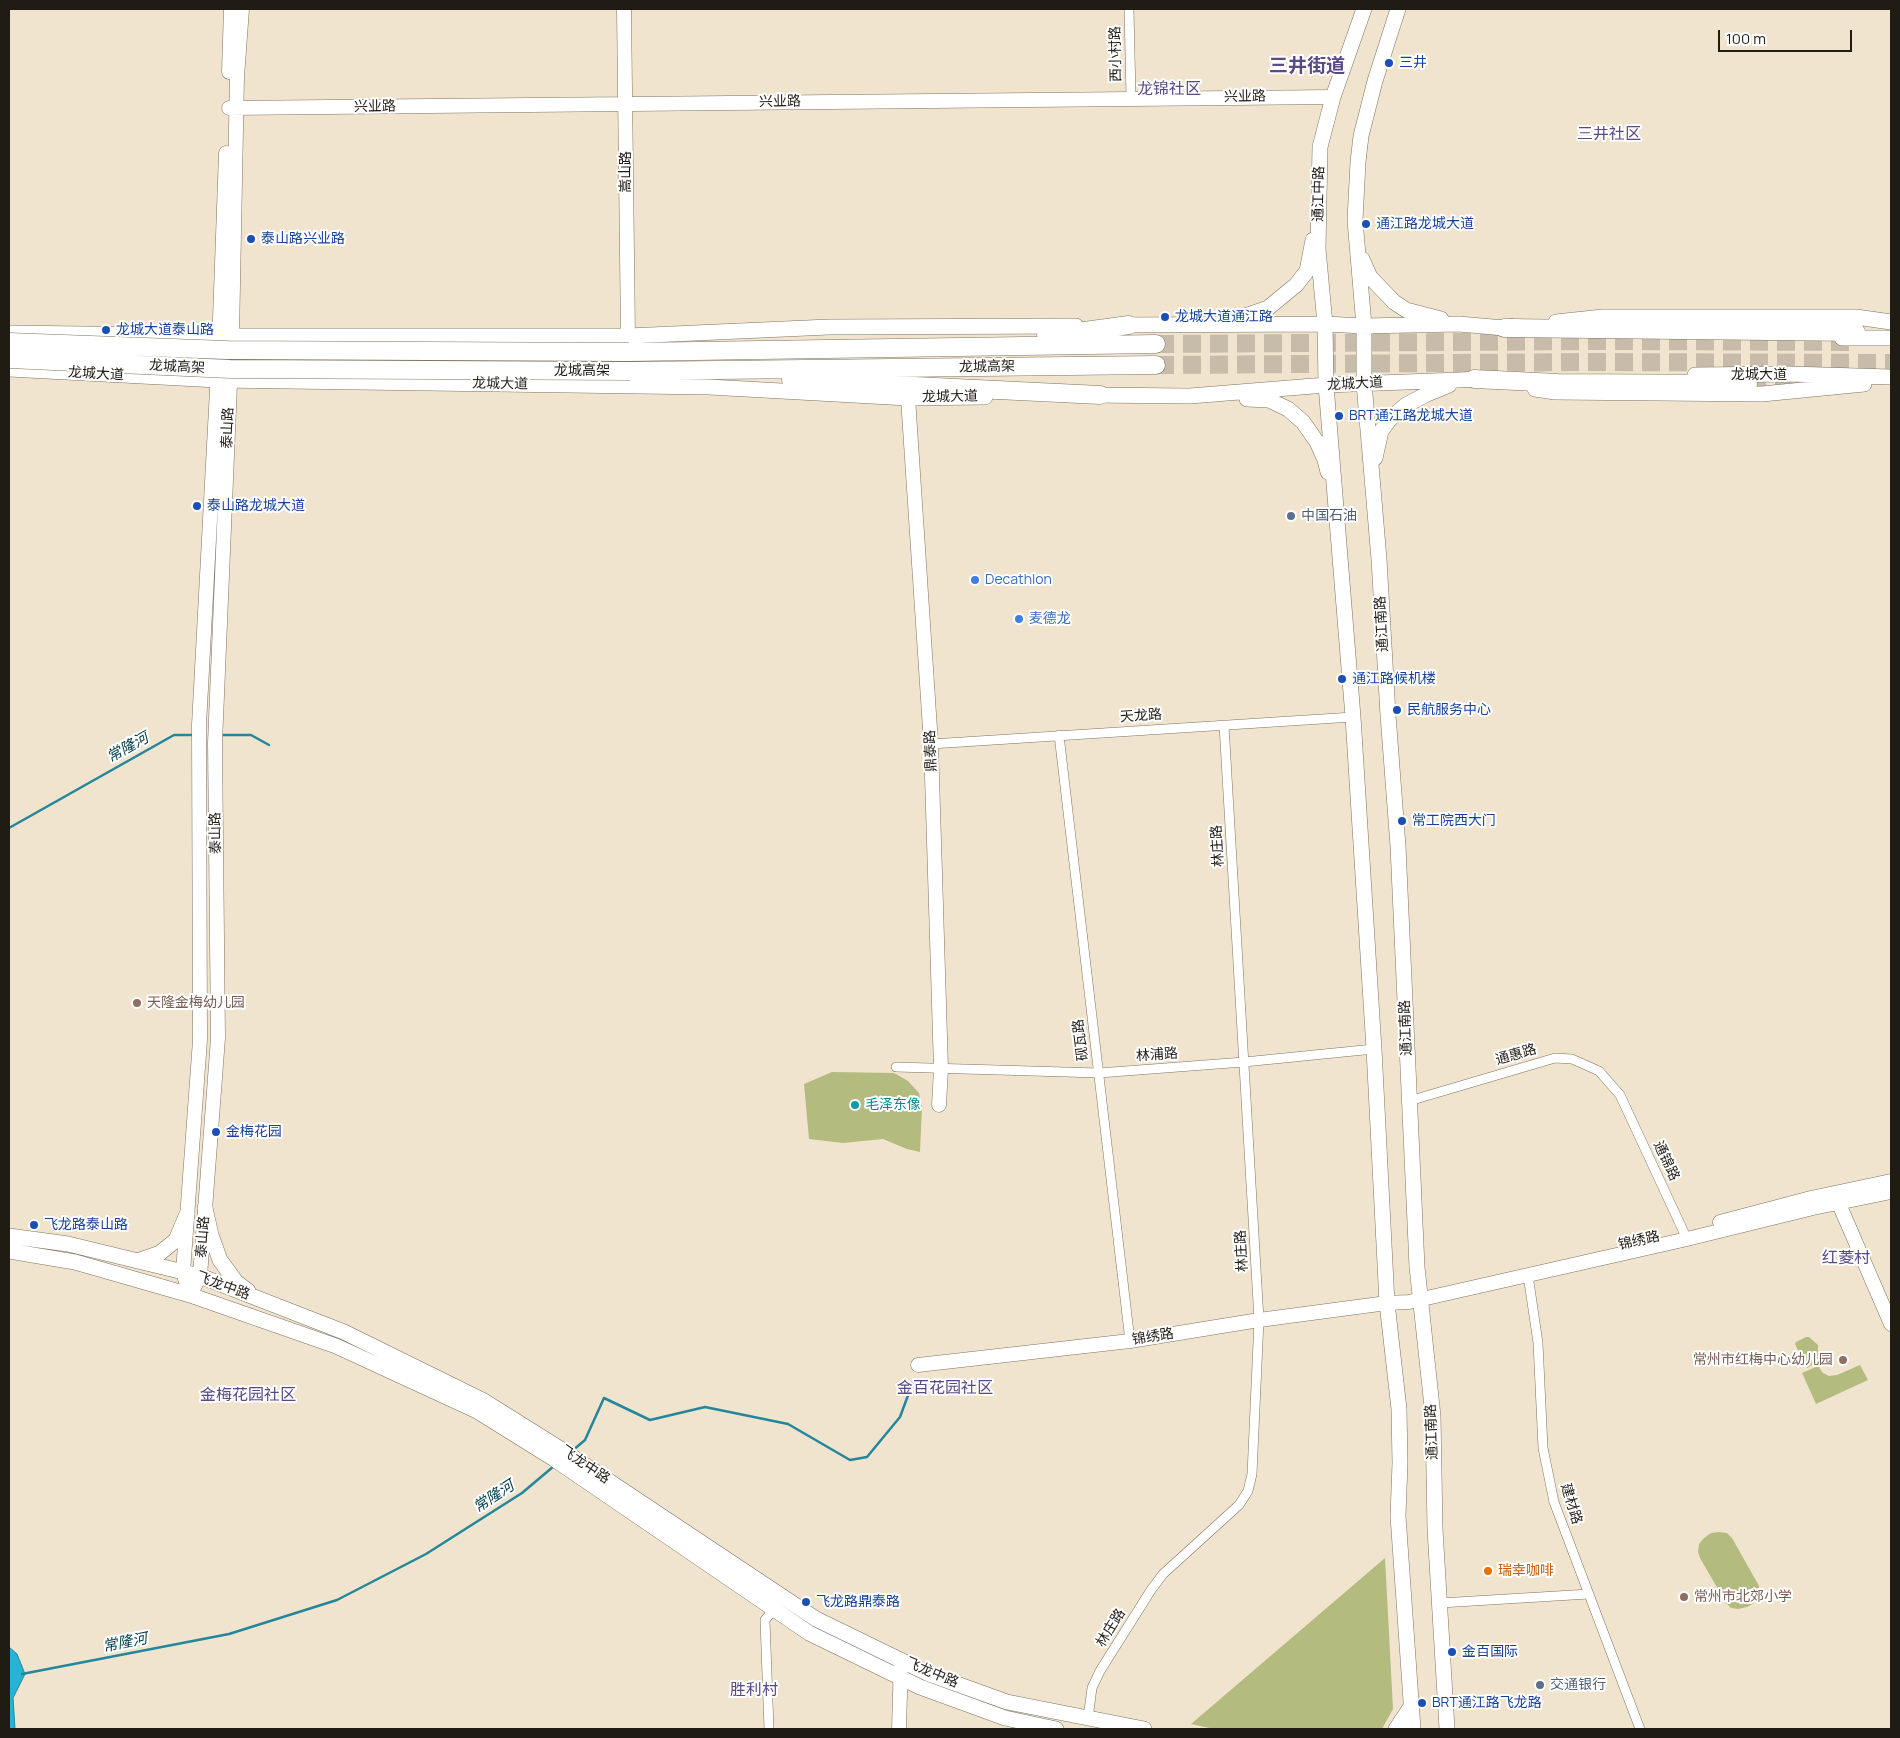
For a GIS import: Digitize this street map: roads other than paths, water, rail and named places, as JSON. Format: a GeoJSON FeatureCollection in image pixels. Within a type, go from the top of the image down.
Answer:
{"type":"FeatureCollection","features":[{"type":"Feature","properties":{"kind":"highway"},"geometry":{"type":"LineString","coordinates":[[628,344],[1062,334],[1129,325]]}},
{"type":"Feature","properties":{"kind":"highway"},"geometry":{"type":"LineString","coordinates":[[1504,328],[1856,332]]}},
{"type":"Feature","properties":{"kind":"highway","name":"龙城高架"},"geometry":{"type":"LineString","coordinates":[[9,342],[226,350],[628,344],[1156,344]]}},
{"type":"Feature","properties":{"kind":"highway","name":"龙城高架"},"geometry":{"type":"LineString","coordinates":[[9,359],[230,369],[630,371],[1156,365]]}},
{"type":"Feature","properties":{"kind":"highway"},"geometry":{"type":"LineString","coordinates":[[630,371],[1100,395]]}},
{"type":"Feature","properties":{"kind":"highway"},"geometry":{"type":"LineString","coordinates":[[1467,380],[1558,383],[1748,384]]}},
{"type":"Feature","properties":{"kind":"main road","name":"通江中路"},"geometry":{"type":"LineString","coordinates":[[1326,385],[1325,324],[1318,249],[1320,146],[1333,96],[1364,9]]}},
{"type":"Feature","properties":{"kind":"main road"},"geometry":{"type":"LineString","coordinates":[[1364,326],[1355,212],[1358,162],[1361,136],[1398,9]]}},
{"type":"Feature","properties":{"kind":"main road"},"geometry":{"type":"LineString","coordinates":[[1216,324],[1268,308],[1296,284],[1307,271],[1318,199]]}},
{"type":"Feature","properties":{"kind":"main road"},"geometry":{"type":"LineString","coordinates":[[1356,238],[1363,262],[1370,277],[1394,302],[1406,310],[1459,324]]}},
{"type":"Feature","properties":{"kind":"main road"},"geometry":{"type":"LineString","coordinates":[[1504,328],[1602,317],[1856,317],[1891,322]]}},
{"type":"Feature","properties":{"kind":"main road"},"geometry":{"type":"LineString","coordinates":[[1129,325],[1325,324],[1364,326],[1459,324],[1602,338],[1891,338]]}},
{"type":"Feature","properties":{"kind":"main road","name":"通江南路"},"geometry":{"type":"LineString","coordinates":[[1364,326],[1364,383],[1398,846],[1420,1296],[1432,1416],[1435,1529],[1447,1729]]}},
{"type":"Feature","properties":{"kind":"main road"},"geometry":{"type":"LineString","coordinates":[[9,333],[628,344]]}},
{"type":"Feature","properties":{"kind":"main road","name":"龙城大道"},"geometry":{"type":"LineString","coordinates":[[9,369],[224,380],[709,387],[908,398],[1100,395],[1190,396],[1364,383],[1578,376],[1789,374],[1891,376]]}},
{"type":"Feature","properties":{"kind":"main road"},"geometry":{"type":"LineString","coordinates":[[1374,499],[1375,460],[1381,431],[1390,418],[1406,405],[1427,394],[1467,380],[1555,392],[1762,394],[1891,382]]}},
{"type":"Feature","properties":{"kind":"main road"},"geometry":{"type":"LineString","coordinates":[[1326,385],[1353,717],[1374,1049],[1387,1303],[1399,1409],[1400,1463],[1398,1516],[1413,1729]]}},
{"type":"Feature","properties":{"kind":"main road"},"geometry":{"type":"LineString","coordinates":[[1190,396],[1269,400],[1288,409],[1303,422],[1317,442],[1325,460],[1337,509]]}},
{"type":"Feature","properties":{"kind":"main road"},"geometry":{"type":"LineString","coordinates":[[205,1208],[210,1236],[220,1260],[236,1282],[264,1301]]}},
{"type":"Feature","properties":{"kind":"main road"},"geometry":{"type":"LineString","coordinates":[[137,1261],[160,1253],[176,1240],[187,1214]]}},
{"type":"Feature","properties":{"kind":"main road","name":"飞龙中路"},"geometry":{"type":"LineString","coordinates":[[9,1236],[68,1244],[200,1276],[344,1332],[484,1401],[809,1633],[920,1687],[1006,1718],[1056,1729]]}},
{"type":"Feature","properties":{"kind":"main road","name":"飞龙中路"},"geometry":{"type":"LineString","coordinates":[[9,1251],[75,1262],[190,1295],[336,1346],[477,1411],[563,1458],[816,1619],[929,1674],[1007,1702],[1144,1729]]}},
{"type":"Feature","properties":{"kind":"main road"},"geometry":{"type":"LineString","coordinates":[[1396,1729],[1412,1705]]}},
{"type":"Feature","properties":{"kind":"main road"},"geometry":{"type":"LineString","coordinates":[[1446,1707],[1455,1729]]}},
{"type":"Feature","properties":{"kind":"street","name":"泰山路"},"geometry":{"type":"LineString","coordinates":[[190,1295],[200,1276],[218,1038],[215,743],[232,108],[231,9]]}},
{"type":"Feature","properties":{"kind":"street","name":"泰山路"},"geometry":{"type":"LineString","coordinates":[[232,108],[242,9]]}},
{"type":"Feature","properties":{"kind":"street","name":"嵩山路"},"geometry":{"type":"LineString","coordinates":[[624,9],[628,344]]}},
{"type":"Feature","properties":{"kind":"street","name":"西小村路"},"geometry":{"type":"LineString","coordinates":[[1129,9],[1130,99]]}},
{"type":"Feature","properties":{"kind":"street","name":"兴业路"},"geometry":{"type":"LineString","coordinates":[[232,108],[1333,96]]}},
{"type":"Feature","properties":{"kind":"street","name":"泰山路"},"geometry":{"type":"LineString","coordinates":[[190,1295],[183,1272],[200,1040],[199,725],[224,380]]}},
{"type":"Feature","properties":{"kind":"street","name":"鼎泰路"},"geometry":{"type":"LineString","coordinates":[[908,398],[931,744],[941,1070],[939,1105]]}},
{"type":"Feature","properties":{"kind":"street","name":"天龙路"},"geometry":{"type":"LineString","coordinates":[[931,744],[1353,717]]}},
{"type":"Feature","properties":{"kind":"street","name":"林庄路"},"geometry":{"type":"LineString","coordinates":[[1088,1718],[1092,1688],[1100,1671],[1151,1590],[1162,1574],[1238,1505],[1248,1491],[1252,1474],[1260,1320],[1224,725]]}},
{"type":"Feature","properties":{"kind":"street","name":"砚瓦路"},"geometry":{"type":"LineString","coordinates":[[1059,735],[1130,1341]]}},
{"type":"Feature","properties":{"kind":"street","name":"林浦路"},"geometry":{"type":"LineString","coordinates":[[896,1067],[941,1070],[1099,1073],[1244,1062],[1374,1049]]}},
{"type":"Feature","properties":{"kind":"street","name":"通惠路"},"geometry":{"type":"LineString","coordinates":[[1409,1101],[1555,1058],[1572,1059],[1599,1071],[1620,1095]]}},
{"type":"Feature","properties":{"kind":"street","name":"通锦路"},"geometry":{"type":"LineString","coordinates":[[1620,1095],[1685,1235]]}},
{"type":"Feature","properties":{"kind":"street","name":"锦绣路"},"geometry":{"type":"LineString","coordinates":[[918,1365],[1130,1341],[1260,1320],[1387,1303],[1398,1304],[1420,1296],[1685,1235],[1813,1208],[1891,1180]]}},
{"type":"Feature","properties":{"kind":"street","name":"锦绣路"},"geometry":{"type":"LineString","coordinates":[[1837,1199],[1891,1192]]}},
{"type":"Feature","properties":{"kind":"street"},"geometry":{"type":"LineString","coordinates":[[1837,1199],[1891,1324]]}},
{"type":"Feature","properties":{"kind":"street","name":"锦绣路"},"geometry":{"type":"LineString","coordinates":[[1420,1296],[1528,1275],[1685,1235]]}},
{"type":"Feature","properties":{"kind":"street","name":"建材路"},"geometry":{"type":"LineString","coordinates":[[1528,1275],[1538,1343],[1543,1448],[1554,1502],[1640,1729]]}},
{"type":"Feature","properties":{"kind":"street"},"geometry":{"type":"LineString","coordinates":[[1440,1603],[1589,1594]]}},
{"type":"Feature","properties":{"kind":"street"},"geometry":{"type":"LineString","coordinates":[[769,1729],[765,1620],[774,1609]]}},
{"type":"Feature","properties":{"kind":"street"},"geometry":{"type":"LineString","coordinates":[[899,1729],[901,1660]]}},
{"type":"Feature","properties":{"kind":"water"},"geometry":{"type":"Polygon","coordinates":[[[9,1647],[17,1654],[25,1674],[13,1698],[15,1729],[9,1729],[9,1647]]]}},
{"type":"Feature","properties":{"kind":"waterway","name":"常隆河"},"geometry":{"type":"LineString","coordinates":[[9,828],[174,735],[195,735]]}},
{"type":"Feature","properties":{"kind":"waterway","name":"常隆河"},"geometry":{"type":"LineString","coordinates":[[221,735],[251,735],[269,745]]}},
{"type":"Feature","properties":{"kind":"waterway","name":"常隆河"},"geometry":{"type":"LineString","coordinates":[[572,1451],[585,1440],[604,1398],[650,1420],[705,1407],[788,1424],[850,1460],[867,1457],[900,1417],[913,1382]]}},
{"type":"Feature","properties":{"kind":"waterway","name":"常隆河"},"geometry":{"type":"LineString","coordinates":[[22,1674],[229,1634],[337,1600],[426,1554],[522,1493],[554,1466]]}},
{"type":"Feature","properties":{"kind":"tunnel"},"geometry":{"type":"LineString","coordinates":[[1156,344],[1601,341],[1858,342]]}},
{"type":"Feature","properties":{"kind":"tunnel"},"geometry":{"type":"LineString","coordinates":[[1156,365],[1593,362],[1891,363]]}},
{"type":"Feature","properties":{"kind":"tunnel"},"geometry":{"type":"LineString","coordinates":[[1748,384],[1815,380]]}},
{"type":"Feature","properties":{"kind":"place","name":"三井"},"geometry":{"type":"Point","coordinates":[1389,63]}},
{"type":"Feature","properties":{"kind":"place","name":"通江路龙城大道"},"geometry":{"type":"Point","coordinates":[1366,224]}},
{"type":"Feature","properties":{"kind":"place","name":"泰山路兴业路"},"geometry":{"type":"Point","coordinates":[251,239]}},
{"type":"Feature","properties":{"kind":"place","name":"龙城大道通江路"},"geometry":{"type":"Point","coordinates":[1165,317]}},
{"type":"Feature","properties":{"kind":"place","name":"龙城大道泰山路"},"geometry":{"type":"Point","coordinates":[106,330]}},
{"type":"Feature","properties":{"kind":"place","name":"BRT通江路龙城大道"},"geometry":{"type":"Point","coordinates":[1339,416]}},
{"type":"Feature","properties":{"kind":"place","name":"泰山路龙城大道"},"geometry":{"type":"Point","coordinates":[197,506]}},
{"type":"Feature","properties":{"kind":"place","name":"中国石油"},"geometry":{"type":"Point","coordinates":[1291,516]}},
{"type":"Feature","properties":{"kind":"place","name":"Decathlon"},"geometry":{"type":"Point","coordinates":[975,580]}},
{"type":"Feature","properties":{"kind":"place","name":"麦德龙"},"geometry":{"type":"Point","coordinates":[1019,619]}},
{"type":"Feature","properties":{"kind":"place","name":"通江路候机楼"},"geometry":{"type":"Point","coordinates":[1342,679]}},
{"type":"Feature","properties":{"kind":"place","name":"民航服务中心"},"geometry":{"type":"Point","coordinates":[1397,710]}},
{"type":"Feature","properties":{"kind":"place","name":"常工院西大门"},"geometry":{"type":"Point","coordinates":[1402,821]}},
{"type":"Feature","properties":{"kind":"place","name":"天隆金梅幼儿园"},"geometry":{"type":"Point","coordinates":[137,1003]}},
{"type":"Feature","properties":{"kind":"place","name":"毛泽东像"},"geometry":{"type":"Point","coordinates":[855,1105]}},
{"type":"Feature","properties":{"kind":"place","name":"金梅花园"},"geometry":{"type":"Point","coordinates":[216,1132]}},
{"type":"Feature","properties":{"kind":"place","name":"飞龙路泰山路"},"geometry":{"type":"Point","coordinates":[34,1225]}},
{"type":"Feature","properties":{"kind":"place","name":"常州市红梅中心幼儿园"},"geometry":{"type":"Point","coordinates":[1843,1360]}},
{"type":"Feature","properties":{"kind":"place","name":"瑞幸咖啡"},"geometry":{"type":"Point","coordinates":[1488,1571]}},
{"type":"Feature","properties":{"kind":"place","name":"常州市北郊小学"},"geometry":{"type":"Point","coordinates":[1684,1597]}},
{"type":"Feature","properties":{"kind":"place","name":"飞龙路鼎泰路"},"geometry":{"type":"Point","coordinates":[806,1602]}},
{"type":"Feature","properties":{"kind":"place","name":"金百国际"},"geometry":{"type":"Point","coordinates":[1452,1652]}},
{"type":"Feature","properties":{"kind":"place","name":"交通银行"},"geometry":{"type":"Point","coordinates":[1540,1685]}},
{"type":"Feature","properties":{"kind":"place","name":"BRT通江路飞龙路"},"geometry":{"type":"Point","coordinates":[1422,1703]}},
{"type":"Feature","properties":{"kind":"district","name":"三井街道"},"geometry":{"type":"Point","coordinates":[1307,67]}},
{"type":"Feature","properties":{"kind":"district","name":"龙锦社区"},"geometry":{"type":"Point","coordinates":[1169,90]}},
{"type":"Feature","properties":{"kind":"district","name":"三井社区"},"geometry":{"type":"Point","coordinates":[1609,135]}},
{"type":"Feature","properties":{"kind":"district","name":"红菱村"},"geometry":{"type":"Point","coordinates":[1846,1259]}},
{"type":"Feature","properties":{"kind":"district","name":"金百花园社区"},"geometry":{"type":"Point","coordinates":[945,1389]}},
{"type":"Feature","properties":{"kind":"district","name":"金梅花园社区"},"geometry":{"type":"Point","coordinates":[248,1396]}},
{"type":"Feature","properties":{"kind":"district","name":"胜利村"},"geometry":{"type":"Point","coordinates":[754,1691]}}]}
